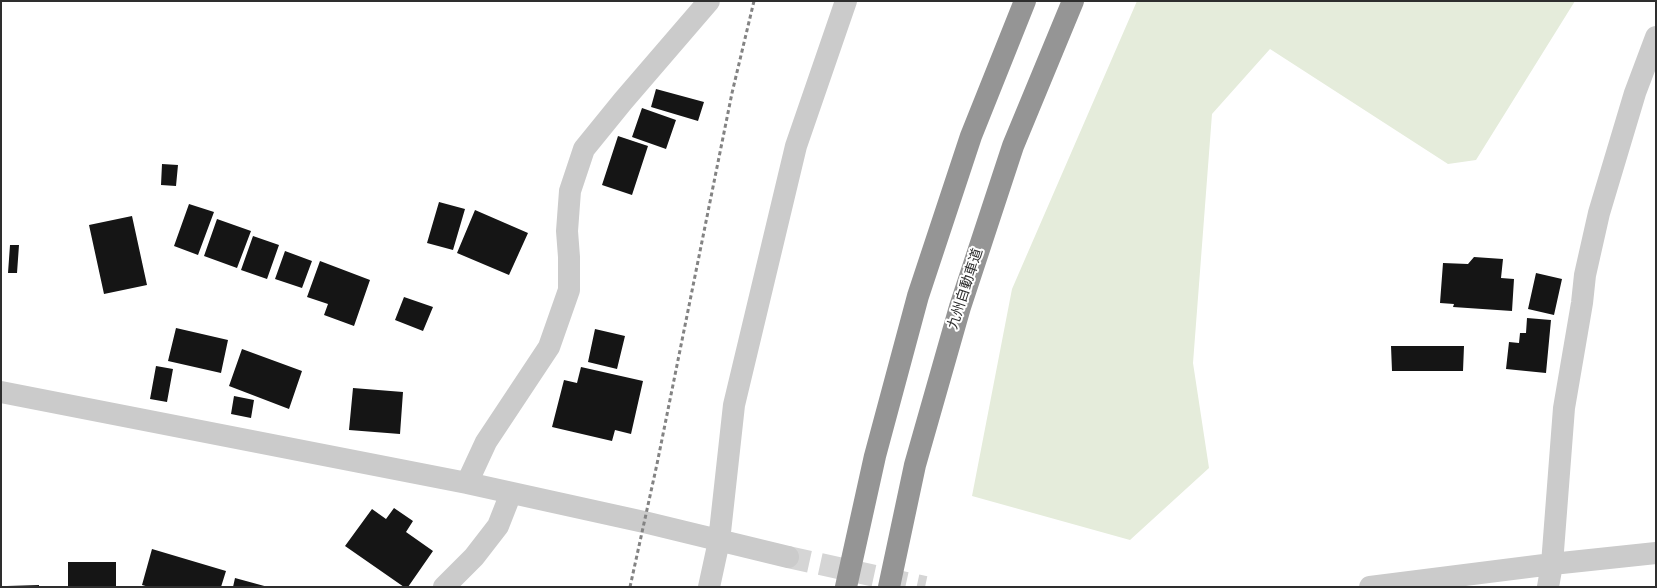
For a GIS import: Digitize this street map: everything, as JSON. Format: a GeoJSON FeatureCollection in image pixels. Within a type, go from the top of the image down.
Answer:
{"type":"FeatureCollection","features":[{"type":"Feature","properties":{"kind":"highway"},"geometry":{"type":"LineString","coordinates":[[846,587],[875,456],[918,296],[971,136],[1025,1]]}},
{"type":"Feature","properties":{"kind":"highway","name":"九州自動車道"},"geometry":{"type":"LineString","coordinates":[[889,587],[915,465],[960,307],[1013,146],[1073,1]]}},
{"type":"Feature","properties":{"kind":"street"},"geometry":{"type":"LineString","coordinates":[[467,483],[486,442],[549,347],[569,290],[567,231],[570,191],[584,149],[709,1]]}},
{"type":"Feature","properties":{"kind":"street"},"geometry":{"type":"LineString","coordinates":[[709,587],[719,541],[734,405],[796,146],[846,1]]}},
{"type":"Feature","properties":{"kind":"street"},"geometry":{"type":"LineString","coordinates":[[1548,587],[1552,564],[1564,408],[1582,303],[1585,275],[1601,206],[1635,93],[1656,37]]}},
{"type":"Feature","properties":{"kind":"street"},"geometry":{"type":"LineString","coordinates":[[1,392],[467,483],[511,494],[644,522],[788,557]]}},
{"type":"Feature","properties":{"kind":"street"},"geometry":{"type":"LineString","coordinates":[[444,587],[474,557],[498,526],[511,494]]}},
{"type":"Feature","properties":{"kind":"street"},"geometry":{"type":"LineString","coordinates":[[1370,587],[1552,564],[1656,553]]}},
{"type":"Feature","properties":{"kind":"green space"},"geometry":{"type":"Polygon","coordinates":[[[1137,1],[1575,1],[1476,160],[1448,164],[1270,49],[1212,114],[1193,363],[1209,468],[1130,540],[972,496],[1012,289],[1137,1]]]}},
{"type":"Feature","properties":{"kind":"building"},"geometry":{"type":"Polygon","coordinates":[[[656,89],[704,102],[698,121],[651,107],[656,89]]]}},
{"type":"Feature","properties":{"kind":"building"},"geometry":{"type":"Polygon","coordinates":[[[642,108],[676,120],[666,149],[632,137],[642,108]]]}},
{"type":"Feature","properties":{"kind":"building"},"geometry":{"type":"Polygon","coordinates":[[[618,136],[648,146],[632,195],[602,185],[618,136]]]}},
{"type":"Feature","properties":{"kind":"building"},"geometry":{"type":"Polygon","coordinates":[[[162,164],[178,165],[176,186],[161,185],[162,164]]]}},
{"type":"Feature","properties":{"kind":"building"},"geometry":{"type":"Polygon","coordinates":[[[439,202],[465,209],[453,250],[427,243],[439,202]]]}},
{"type":"Feature","properties":{"kind":"building"},"geometry":{"type":"Polygon","coordinates":[[[189,204],[214,212],[198,255],[174,246],[189,204]]]}},
{"type":"Feature","properties":{"kind":"building"},"geometry":{"type":"Polygon","coordinates":[[[475,210],[528,233],[509,275],[457,253],[475,210]]]}},
{"type":"Feature","properties":{"kind":"building"},"geometry":{"type":"Polygon","coordinates":[[[132,216],[147,285],[104,294],[89,225],[132,216]]]}},
{"type":"Feature","properties":{"kind":"building"},"geometry":{"type":"Polygon","coordinates":[[[217,219],[251,231],[237,268],[204,256],[217,219]]]}},
{"type":"Feature","properties":{"kind":"building"},"geometry":{"type":"Polygon","coordinates":[[[253,236],[279,245],[267,279],[241,270],[253,236]]]}},
{"type":"Feature","properties":{"kind":"building"},"geometry":{"type":"Polygon","coordinates":[[[10,245],[19,245],[17,273],[8,273],[10,245]]]}},
{"type":"Feature","properties":{"kind":"building"},"geometry":{"type":"Polygon","coordinates":[[[285,251],[312,261],[302,288],[275,279],[285,251]]]}},
{"type":"Feature","properties":{"kind":"building"},"geometry":{"type":"Polygon","coordinates":[[[1474,257],[1503,259],[1501,278],[1514,279],[1512,311],[1453,307],[1454,304],[1440,303],[1443,263],[1468,264],[1474,257]]]}},
{"type":"Feature","properties":{"kind":"building"},"geometry":{"type":"Polygon","coordinates":[[[320,261],[370,280],[354,326],[324,315],[328,304],[307,297],[320,261]]]}},
{"type":"Feature","properties":{"kind":"building"},"geometry":{"type":"Polygon","coordinates":[[[1536,273],[1562,279],[1554,315],[1528,309],[1536,273]]]}},
{"type":"Feature","properties":{"kind":"building"},"geometry":{"type":"Polygon","coordinates":[[[404,297],[433,307],[423,331],[395,320],[404,297]]]}},
{"type":"Feature","properties":{"kind":"building"},"geometry":{"type":"Polygon","coordinates":[[[1527,318],[1551,320],[1546,373],[1506,369],[1509,342],[1519,343],[1520,333],[1526,333],[1527,318]]]}},
{"type":"Feature","properties":{"kind":"building"},"geometry":{"type":"Polygon","coordinates":[[[176,328],[228,340],[221,373],[168,361],[176,328]]]}},
{"type":"Feature","properties":{"kind":"building"},"geometry":{"type":"Polygon","coordinates":[[[595,329],[625,336],[617,369],[588,362],[595,329]]]}},
{"type":"Feature","properties":{"kind":"building"},"geometry":{"type":"Polygon","coordinates":[[[1391,346],[1464,346],[1463,371],[1392,371],[1391,346]]]}},
{"type":"Feature","properties":{"kind":"building"},"geometry":{"type":"Polygon","coordinates":[[[242,349],[302,371],[289,409],[229,386],[242,349]]]}},
{"type":"Feature","properties":{"kind":"building"},"geometry":{"type":"Polygon","coordinates":[[[156,366],[173,369],[167,402],[150,399],[156,366]]]}},
{"type":"Feature","properties":{"kind":"building"},"geometry":{"type":"Polygon","coordinates":[[[581,367],[643,381],[631,434],[615,430],[612,441],[552,427],[564,380],[577,383],[581,367]]]}},
{"type":"Feature","properties":{"kind":"building"},"geometry":{"type":"Polygon","coordinates":[[[353,388],[403,392],[400,434],[349,430],[353,388]]]}},
{"type":"Feature","properties":{"kind":"building"},"geometry":{"type":"Polygon","coordinates":[[[234,396],[254,400],[251,418],[231,414],[234,396]]]}},
{"type":"Feature","properties":{"kind":"building"},"geometry":{"type":"Polygon","coordinates":[[[394,508],[413,521],[406,532],[433,551],[408,587],[404,587],[345,546],[372,509],[386,519],[394,508]]]}},
{"type":"Feature","properties":{"kind":"building"},"geometry":{"type":"Polygon","coordinates":[[[152,549],[226,571],[221,587],[149,587],[142,585],[152,549]]]}},
{"type":"Feature","properties":{"kind":"building"},"geometry":{"type":"Polygon","coordinates":[[[68,562],[116,562],[116,587],[68,587],[68,562]]]}},
{"type":"Feature","properties":{"kind":"building"},"geometry":{"type":"Polygon","coordinates":[[[235,578],[268,587],[233,587],[235,578]]]}},
{"type":"Feature","properties":{"kind":"building"},"geometry":{"type":"Polygon","coordinates":[[[39,585],[39,587],[7,587],[7,586],[39,585]]]}},
{"type":"Feature","properties":{"kind":"tunnel"},"geometry":{"type":"LineString","coordinates":[[788,557],[925,587]]}},
{"type":"Feature","properties":{"kind":"railway"},"geometry":{"type":"LineString","coordinates":[[630,587],[657,464],[732,93],[754,1]]}}]}
